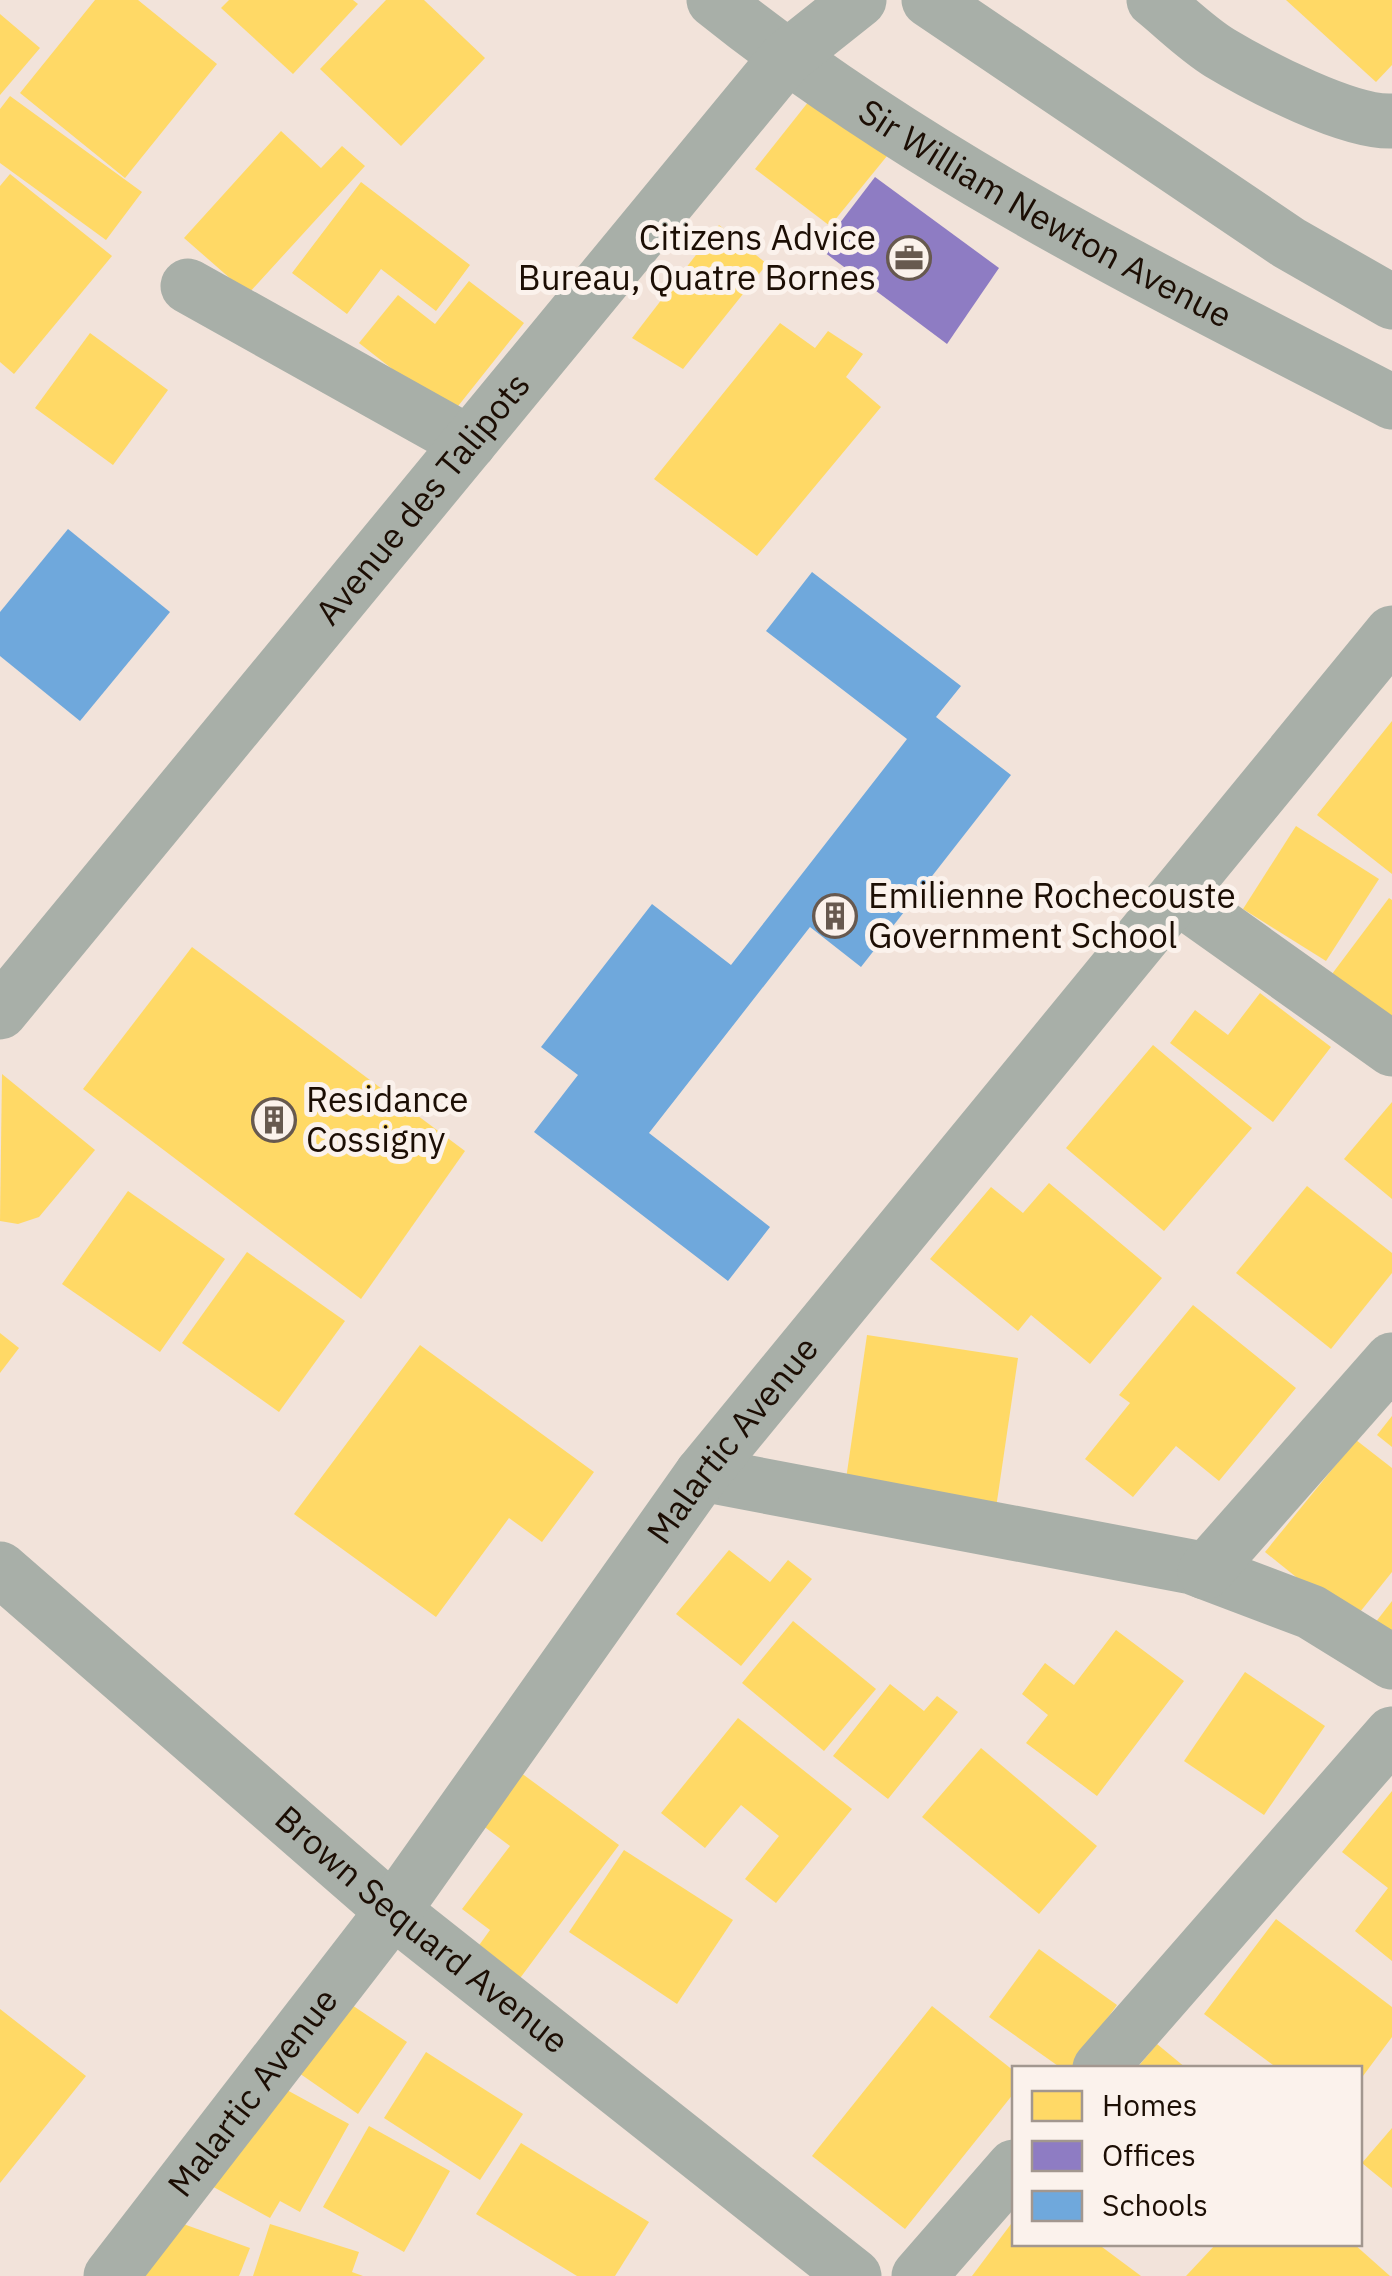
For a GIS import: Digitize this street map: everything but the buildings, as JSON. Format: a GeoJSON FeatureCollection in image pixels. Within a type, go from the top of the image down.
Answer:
{"type":"FeatureCollection","features":[{"type":"Feature","properties":{"kind":"street","name":"Sir William Newton Avenue"},"geometry":{"type":"LineString","coordinates":[[714,0],[786,58],[926,150],[1203,304],[1392,402]]}},
{"type":"Feature","properties":{"kind":"street","name":"Avenue des Talipots"},"geometry":{"type":"LineString","coordinates":[[0,1012],[786,58],[859,0]]}},
{"type":"Feature","properties":{"kind":"street"},"geometry":{"type":"LineString","coordinates":[[929,0],[1289,244],[1392,302]]}},
{"type":"Feature","properties":{"kind":"street"},"geometry":{"type":"LineString","coordinates":[[1154,0],[1219,53],[1340,111],[1369,122],[1392,122]]}},
{"type":"Feature","properties":{"kind":"street"},"geometry":{"type":"LineString","coordinates":[[188,286],[469,443]]}},
{"type":"Feature","properties":{"kind":"street","name":"Malartic Avenue"},"geometry":{"type":"LineString","coordinates":[[111,2276],[393,1911],[702,1474],[1392,633]]}},
{"type":"Feature","properties":{"kind":"street"},"geometry":{"type":"LineString","coordinates":[[1177,896],[1392,1049]]}},
{"type":"Feature","properties":{"kind":"street"},"geometry":{"type":"LineString","coordinates":[[1205,1572],[1392,1360]]}},
{"type":"Feature","properties":{"kind":"street"},"geometry":{"type":"LineString","coordinates":[[702,1474],[956,1520],[1205,1572],[1311,1612],[1392,1662]]}},
{"type":"Feature","properties":{"kind":"street","name":"Brown Sequard Avenue"},"geometry":{"type":"LineString","coordinates":[[0,1569],[393,1911],[854,2276]]}},
{"type":"Feature","properties":{"kind":"street"},"geometry":{"type":"LineString","coordinates":[[1102,2066],[1392,1734]]}},
{"type":"Feature","properties":{"kind":"street"},"geometry":{"type":"LineString","coordinates":[[919,2276],[1012,2169]]}},
{"type":"Feature","properties":{"kind":"place","name":"Citizens Advice Bureau, Quatre Bornes"},"geometry":{"type":"Point","coordinates":[909,258]}},
{"type":"Feature","properties":{"kind":"place","name":"Emilienne Rochecouste Government School"},"geometry":{"type":"Point","coordinates":[835,916]}},
{"type":"Feature","properties":{"kind":"place","name":"Residance Cossigny"},"geometry":{"type":"Point","coordinates":[274,1120]}}]}
